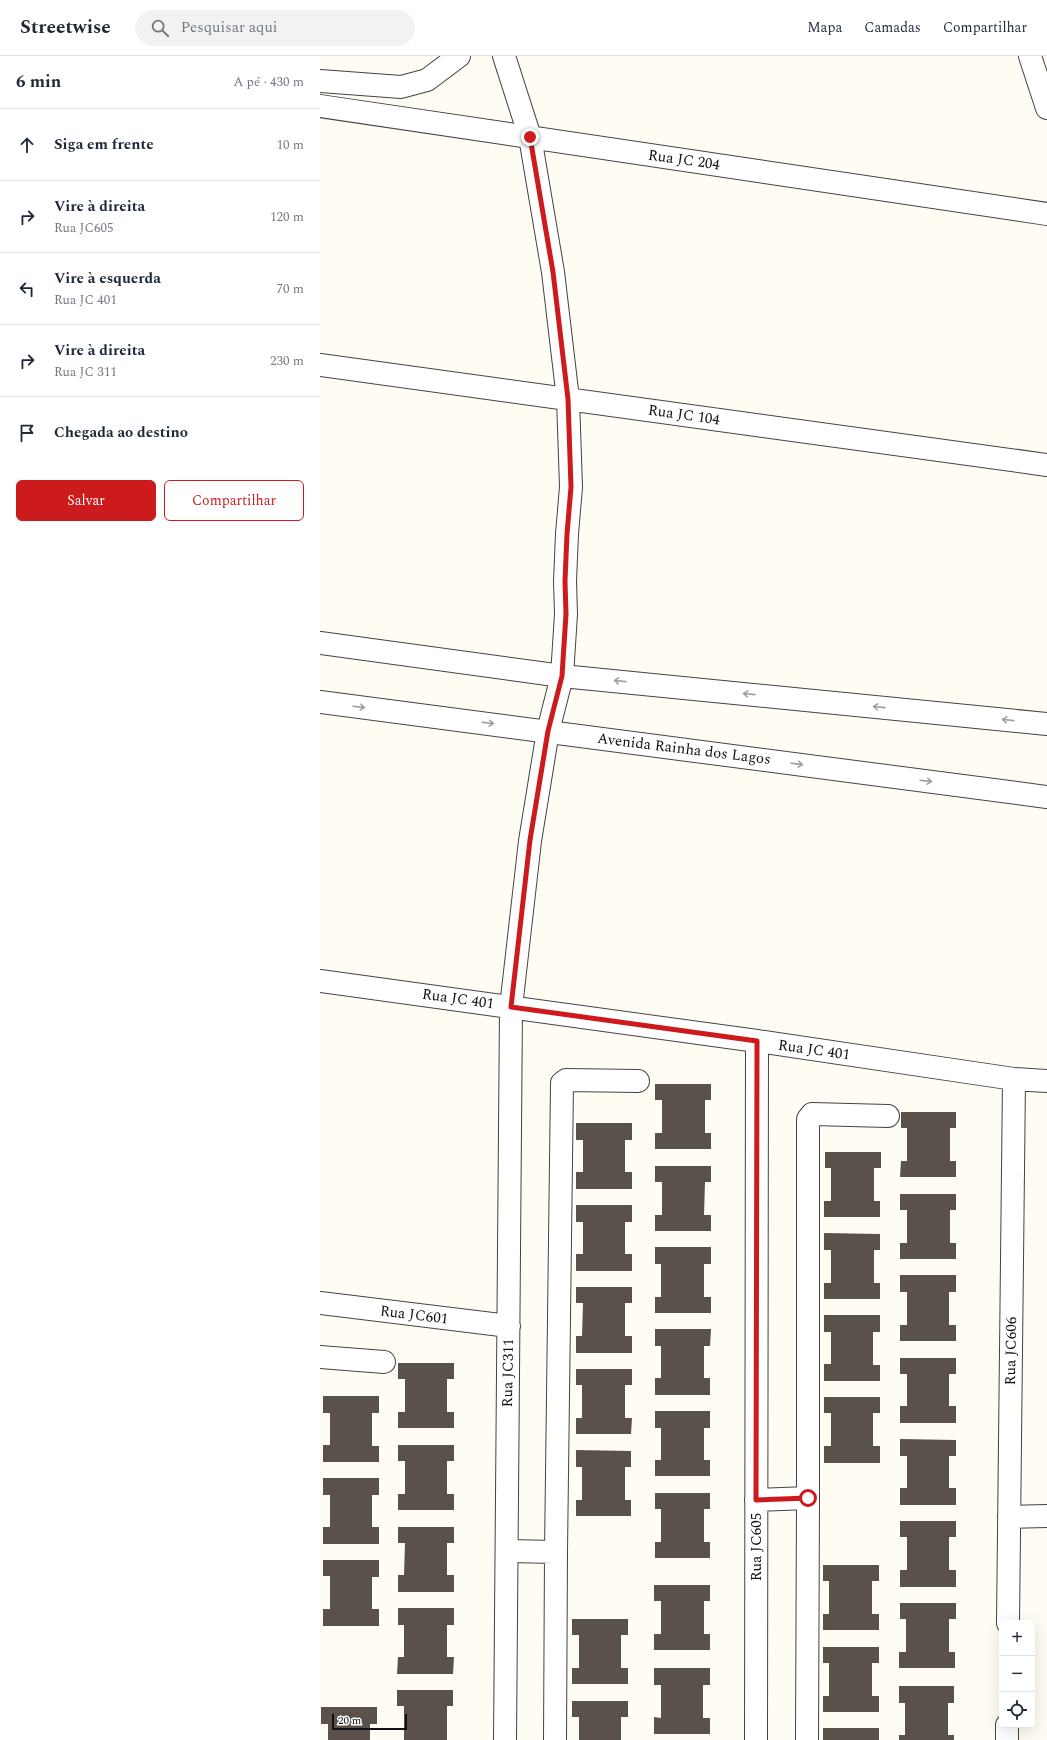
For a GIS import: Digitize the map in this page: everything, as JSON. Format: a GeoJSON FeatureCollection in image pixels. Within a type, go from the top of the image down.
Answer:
{"type":"FeatureCollection","features":[{"type":"Feature","properties":{"kind":"street"},"geometry":{"type":"LineString","coordinates":[[320,80],[402,87],[427,80],[459,56]]}},
{"type":"Feature","properties":{"kind":"street","name":"Rua JC311"},"geometry":{"type":"LineString","coordinates":[[504,56],[530,137],[553,272],[568,399],[571,487],[566,541],[566,614],[562,676],[548,731],[530,840],[511,1007],[505,1740]]}},
{"type":"Feature","properties":{"kind":"street"},"geometry":{"type":"LineString","coordinates":[[1030,56],[1047,108]]}},
{"type":"Feature","properties":{"kind":"street","name":"Rua JC 204"},"geometry":{"type":"LineString","coordinates":[[320,106],[1047,214]]}},
{"type":"Feature","properties":{"kind":"street","name":"Rua JC 104"},"geometry":{"type":"LineString","coordinates":[[320,365],[1047,465]]}},
{"type":"Feature","properties":{"kind":"street"},"geometry":{"type":"LineString","coordinates":[[320,643],[562,676],[1047,724]]}},
{"type":"Feature","properties":{"kind":"street","name":"Avenida Rainha dos Lagos"},"geometry":{"type":"LineString","coordinates":[[320,702],[1047,797]]}},
{"type":"Feature","properties":{"kind":"street","name":"Rua JC 401"},"geometry":{"type":"LineString","coordinates":[[320,981],[757,1041],[1014,1079],[1047,1081]]}},
{"type":"Feature","properties":{"kind":"street","name":"Rua JC605"},"geometry":{"type":"LineString","coordinates":[[756,1740],[757,1041]]}},
{"type":"Feature","properties":{"kind":"street","name":"Rua JC606"},"geometry":{"type":"LineString","coordinates":[[1008,1620],[1014,1079]]}},
{"type":"Feature","properties":{"kind":"street"},"geometry":{"type":"LineString","coordinates":[[555,1740],[562,1083],[566,1080],[638,1081]]}},
{"type":"Feature","properties":{"kind":"street"},"geometry":{"type":"LineString","coordinates":[[807,1740],[808,1119],[812,1114],[888,1116]]}},
{"type":"Feature","properties":{"kind":"street","name":"Rua JC601"},"geometry":{"type":"LineString","coordinates":[[320,1303],[509,1326]]}},
{"type":"Feature","properties":{"kind":"street"},"geometry":{"type":"LineString","coordinates":[[320,1357],[384,1362]]}},
{"type":"Feature","properties":{"kind":"street"},"geometry":{"type":"LineString","coordinates":[[756,1500],[808,1498]]}},
{"type":"Feature","properties":{"kind":"street"},"geometry":{"type":"LineString","coordinates":[[1009,1517],[1047,1516]]}},
{"type":"Feature","properties":{"kind":"street"},"geometry":{"type":"LineString","coordinates":[[507,1551],[556,1552]]}},
{"type":"Feature","properties":{"kind":"street"},"geometry":{"type":"LineString","coordinates":[[1007,1728],[1007,1740]]}},
{"type":"Feature","properties":{"kind":"building"},"geometry":{"type":"Polygon","coordinates":[[[655,1084],[711,1084],[711,1100],[705,1100],[705,1133],[711,1133],[711,1149],[655,1149],[655,1133],[662,1133],[662,1100],[655,1100],[655,1084]]]}},
{"type":"Feature","properties":{"kind":"building"},"geometry":{"type":"Polygon","coordinates":[[[901,1112],[956,1112],[956,1128],[950,1128],[950,1161],[956,1161],[956,1177],[900,1177],[901,1161],[907,1161],[907,1128],[901,1128],[901,1112]]]}},
{"type":"Feature","properties":{"kind":"building"},"geometry":{"type":"Polygon","coordinates":[[[576,1123],[632,1123],[632,1140],[625,1140],[625,1172],[632,1172],[632,1189],[576,1189],[576,1172],[583,1172],[583,1140],[576,1140],[576,1123]]]}},
{"type":"Feature","properties":{"kind":"building"},"geometry":{"type":"Polygon","coordinates":[[[825,1152],[881,1152],[881,1168],[874,1168],[874,1201],[880,1201],[880,1217],[824,1217],[824,1201],[831,1201],[831,1168],[825,1168],[825,1152]]]}},
{"type":"Feature","properties":{"kind":"building"},"geometry":{"type":"Polygon","coordinates":[[[655,1166],[711,1166],[711,1182],[705,1182],[704,1215],[711,1215],[711,1231],[655,1231],[655,1215],[662,1215],[662,1182],[655,1182],[655,1166]]]}},
{"type":"Feature","properties":{"kind":"building"},"geometry":{"type":"Polygon","coordinates":[[[900,1194],[956,1194],[956,1210],[950,1210],[950,1243],[956,1243],[956,1259],[900,1259],[900,1243],[907,1243],[907,1210],[900,1210],[900,1194]]]}},
{"type":"Feature","properties":{"kind":"building"},"geometry":{"type":"Polygon","coordinates":[[[576,1205],[632,1205],[632,1222],[625,1222],[625,1254],[632,1254],[632,1271],[576,1271],[576,1254],[583,1254],[583,1222],[576,1222],[576,1205]]]}},
{"type":"Feature","properties":{"kind":"building"},"geometry":{"type":"Polygon","coordinates":[[[824,1233],[880,1234],[880,1250],[874,1250],[874,1283],[880,1283],[880,1299],[824,1299],[824,1283],[831,1283],[831,1250],[824,1250],[824,1233]]]}},
{"type":"Feature","properties":{"kind":"building"},"geometry":{"type":"Polygon","coordinates":[[[655,1247],[711,1247],[711,1264],[704,1264],[704,1297],[711,1297],[711,1313],[655,1313],[655,1297],[661,1297],[661,1264],[655,1264],[655,1247]]]}},
{"type":"Feature","properties":{"kind":"building"},"geometry":{"type":"Polygon","coordinates":[[[900,1275],[956,1275],[956,1292],[949,1292],[949,1325],[956,1325],[956,1341],[900,1341],[900,1325],[907,1325],[907,1292],[900,1292],[900,1275]]]}},
{"type":"Feature","properties":{"kind":"building"},"geometry":{"type":"Polygon","coordinates":[[[576,1287],[632,1287],[632,1303],[625,1303],[625,1336],[632,1336],[632,1353],[576,1353],[576,1336],[582,1336],[583,1303],[576,1303],[576,1287]]]}},
{"type":"Feature","properties":{"kind":"building"},"geometry":{"type":"Polygon","coordinates":[[[824,1315],[880,1315],[880,1332],[873,1332],[873,1365],[880,1365],[880,1381],[824,1381],[824,1364],[831,1364],[831,1332],[824,1332],[824,1315]]]}},
{"type":"Feature","properties":{"kind":"building"},"geometry":{"type":"Polygon","coordinates":[[[655,1329],[711,1329],[710,1346],[704,1346],[704,1378],[710,1378],[710,1395],[655,1395],[655,1378],[661,1378],[661,1346],[655,1346],[655,1329]]]}},
{"type":"Feature","properties":{"kind":"building"},"geometry":{"type":"Polygon","coordinates":[[[900,1358],[956,1358],[956,1374],[949,1374],[949,1406],[956,1406],[956,1423],[900,1423],[900,1406],[907,1406],[907,1374],[900,1374],[900,1358]]]}},
{"type":"Feature","properties":{"kind":"building"},"geometry":{"type":"Polygon","coordinates":[[[398,1363],[454,1363],[454,1379],[447,1379],[447,1412],[454,1412],[454,1428],[398,1428],[398,1412],[405,1412],[405,1379],[398,1379],[398,1363]]]}},
{"type":"Feature","properties":{"kind":"building"},"geometry":{"type":"Polygon","coordinates":[[[576,1369],[632,1369],[632,1385],[625,1385],[625,1418],[632,1418],[631,1434],[576,1434],[576,1418],[582,1418],[582,1385],[576,1385],[576,1369]]]}},
{"type":"Feature","properties":{"kind":"building"},"geometry":{"type":"Polygon","coordinates":[[[323,1396],[379,1396],[379,1413],[372,1413],[372,1446],[379,1446],[379,1462],[323,1462],[323,1445],[330,1445],[330,1413],[323,1413],[323,1396]]]}},
{"type":"Feature","properties":{"kind":"building"},"geometry":{"type":"Polygon","coordinates":[[[824,1397],[880,1397],[880,1413],[873,1413],[873,1446],[880,1446],[880,1463],[824,1463],[824,1446],[831,1446],[831,1413],[824,1413],[824,1397]]]}},
{"type":"Feature","properties":{"kind":"building"},"geometry":{"type":"Polygon","coordinates":[[[655,1411],[710,1411],[710,1428],[704,1428],[704,1460],[710,1460],[710,1476],[655,1476],[655,1460],[661,1460],[661,1428],[655,1428],[655,1411]]]}},
{"type":"Feature","properties":{"kind":"building"},"geometry":{"type":"Polygon","coordinates":[[[900,1439],[956,1440],[956,1456],[949,1456],[949,1488],[956,1488],[956,1505],[900,1505],[900,1488],[907,1488],[907,1456],[900,1456],[900,1439]]]}},
{"type":"Feature","properties":{"kind":"building"},"geometry":{"type":"Polygon","coordinates":[[[398,1445],[454,1445],[454,1461],[447,1461],[447,1494],[454,1494],[454,1510],[398,1510],[398,1494],[405,1494],[405,1461],[398,1461],[398,1445]]]}},
{"type":"Feature","properties":{"kind":"building"},"geometry":{"type":"Polygon","coordinates":[[[576,1450],[631,1451],[631,1467],[625,1467],[625,1500],[631,1500],[631,1516],[576,1516],[576,1500],[582,1500],[582,1467],[576,1467],[576,1450]]]}},
{"type":"Feature","properties":{"kind":"building"},"geometry":{"type":"Polygon","coordinates":[[[323,1478],[379,1478],[379,1495],[372,1495],[372,1527],[379,1527],[379,1544],[323,1544],[323,1527],[330,1527],[330,1495],[323,1495],[323,1478]]]}},
{"type":"Feature","properties":{"kind":"building"},"geometry":{"type":"Polygon","coordinates":[[[655,1493],[710,1493],[710,1509],[704,1509],[704,1542],[710,1542],[710,1558],[655,1558],[655,1542],[661,1542],[661,1509],[655,1509],[655,1493]]]}},
{"type":"Feature","properties":{"kind":"building"},"geometry":{"type":"Polygon","coordinates":[[[900,1521],[956,1521],[956,1537],[949,1537],[949,1570],[956,1570],[956,1587],[900,1587],[900,1570],[907,1570],[907,1537],[900,1537],[900,1521]]]}},
{"type":"Feature","properties":{"kind":"building"},"geometry":{"type":"Polygon","coordinates":[[[398,1527],[454,1527],[454,1543],[447,1543],[447,1575],[454,1575],[454,1592],[398,1592],[398,1575],[404,1575],[405,1543],[398,1543],[398,1527]]]}},
{"type":"Feature","properties":{"kind":"building"},"geometry":{"type":"Polygon","coordinates":[[[323,1560],[379,1560],[379,1577],[372,1577],[372,1609],[379,1609],[379,1626],[323,1626],[323,1609],[330,1609],[330,1576],[323,1576],[323,1560]]]}},
{"type":"Feature","properties":{"kind":"building"},"geometry":{"type":"Polygon","coordinates":[[[823,1565],[879,1565],[879,1581],[872,1581],[872,1614],[879,1614],[879,1630],[823,1630],[823,1614],[829,1614],[829,1581],[823,1581],[823,1565]]]}},
{"type":"Feature","properties":{"kind":"building"},"geometry":{"type":"Polygon","coordinates":[[[654,1585],[710,1585],[710,1601],[704,1601],[704,1634],[710,1634],[710,1650],[654,1650],[654,1634],[661,1634],[661,1601],[654,1601],[654,1585]]]}},
{"type":"Feature","properties":{"kind":"building"},"geometry":{"type":"Polygon","coordinates":[[[900,1603],[956,1603],[956,1619],[949,1619],[949,1652],[955,1652],[955,1668],[899,1668],[899,1652],[906,1652],[906,1619],[900,1619],[900,1603]]]}},
{"type":"Feature","properties":{"kind":"building"},"geometry":{"type":"Polygon","coordinates":[[[398,1608],[454,1608],[454,1625],[447,1625],[447,1657],[454,1657],[453,1674],[397,1674],[398,1657],[404,1657],[404,1625],[398,1625],[398,1608]]]}},
{"type":"Feature","properties":{"kind":"building"},"geometry":{"type":"Polygon","coordinates":[[[572,1619],[628,1619],[628,1635],[621,1635],[621,1668],[628,1668],[628,1684],[572,1684],[572,1668],[579,1668],[579,1635],[572,1635],[572,1619]]]}},
{"type":"Feature","properties":{"kind":"building"},"geometry":{"type":"Polygon","coordinates":[[[823,1647],[879,1647],[879,1663],[872,1663],[872,1696],[879,1696],[879,1712],[823,1712],[823,1696],[829,1696],[829,1663],[823,1663],[823,1647]]]}},
{"type":"Feature","properties":{"kind":"building"},"geometry":{"type":"Polygon","coordinates":[[[654,1668],[710,1668],[710,1685],[703,1685],[703,1718],[710,1718],[710,1734],[654,1734],[654,1717],[661,1718],[661,1685],[654,1685],[654,1668]]]}},
{"type":"Feature","properties":{"kind":"building"},"geometry":{"type":"Polygon","coordinates":[[[899,1686],[954,1686],[954,1703],[948,1703],[948,1735],[954,1735],[954,1740],[899,1740],[899,1735],[905,1735],[905,1703],[899,1703],[899,1686]]]}},
{"type":"Feature","properties":{"kind":"building"},"geometry":{"type":"Polygon","coordinates":[[[397,1690],[453,1690],[453,1706],[447,1706],[447,1740],[404,1740],[404,1706],[397,1706],[397,1690]]]}},
{"type":"Feature","properties":{"kind":"building"},"geometry":{"type":"Polygon","coordinates":[[[572,1701],[628,1701],[628,1717],[621,1717],[621,1740],[579,1740],[579,1717],[572,1717],[572,1701]]]}},
{"type":"Feature","properties":{"kind":"building"},"geometry":{"type":"Polygon","coordinates":[[[321,1707],[377,1707],[377,1724],[370,1724],[370,1740],[328,1740],[328,1724],[321,1724],[321,1707]]]}},
{"type":"Feature","properties":{"kind":"building"},"geometry":{"type":"Polygon","coordinates":[[[823,1728],[879,1728],[879,1740],[823,1740],[823,1728]]]}},
{"type":"Feature","properties":{"kind":"route"},"geometry":{"type":"LineString","coordinates":[[530,137],[553,272],[568,399],[571,487],[567,534],[565,581],[566,614],[562,676],[548,731],[530,840],[511,1007],[757,1041],[756,1500],[808,1498]]}}]}
